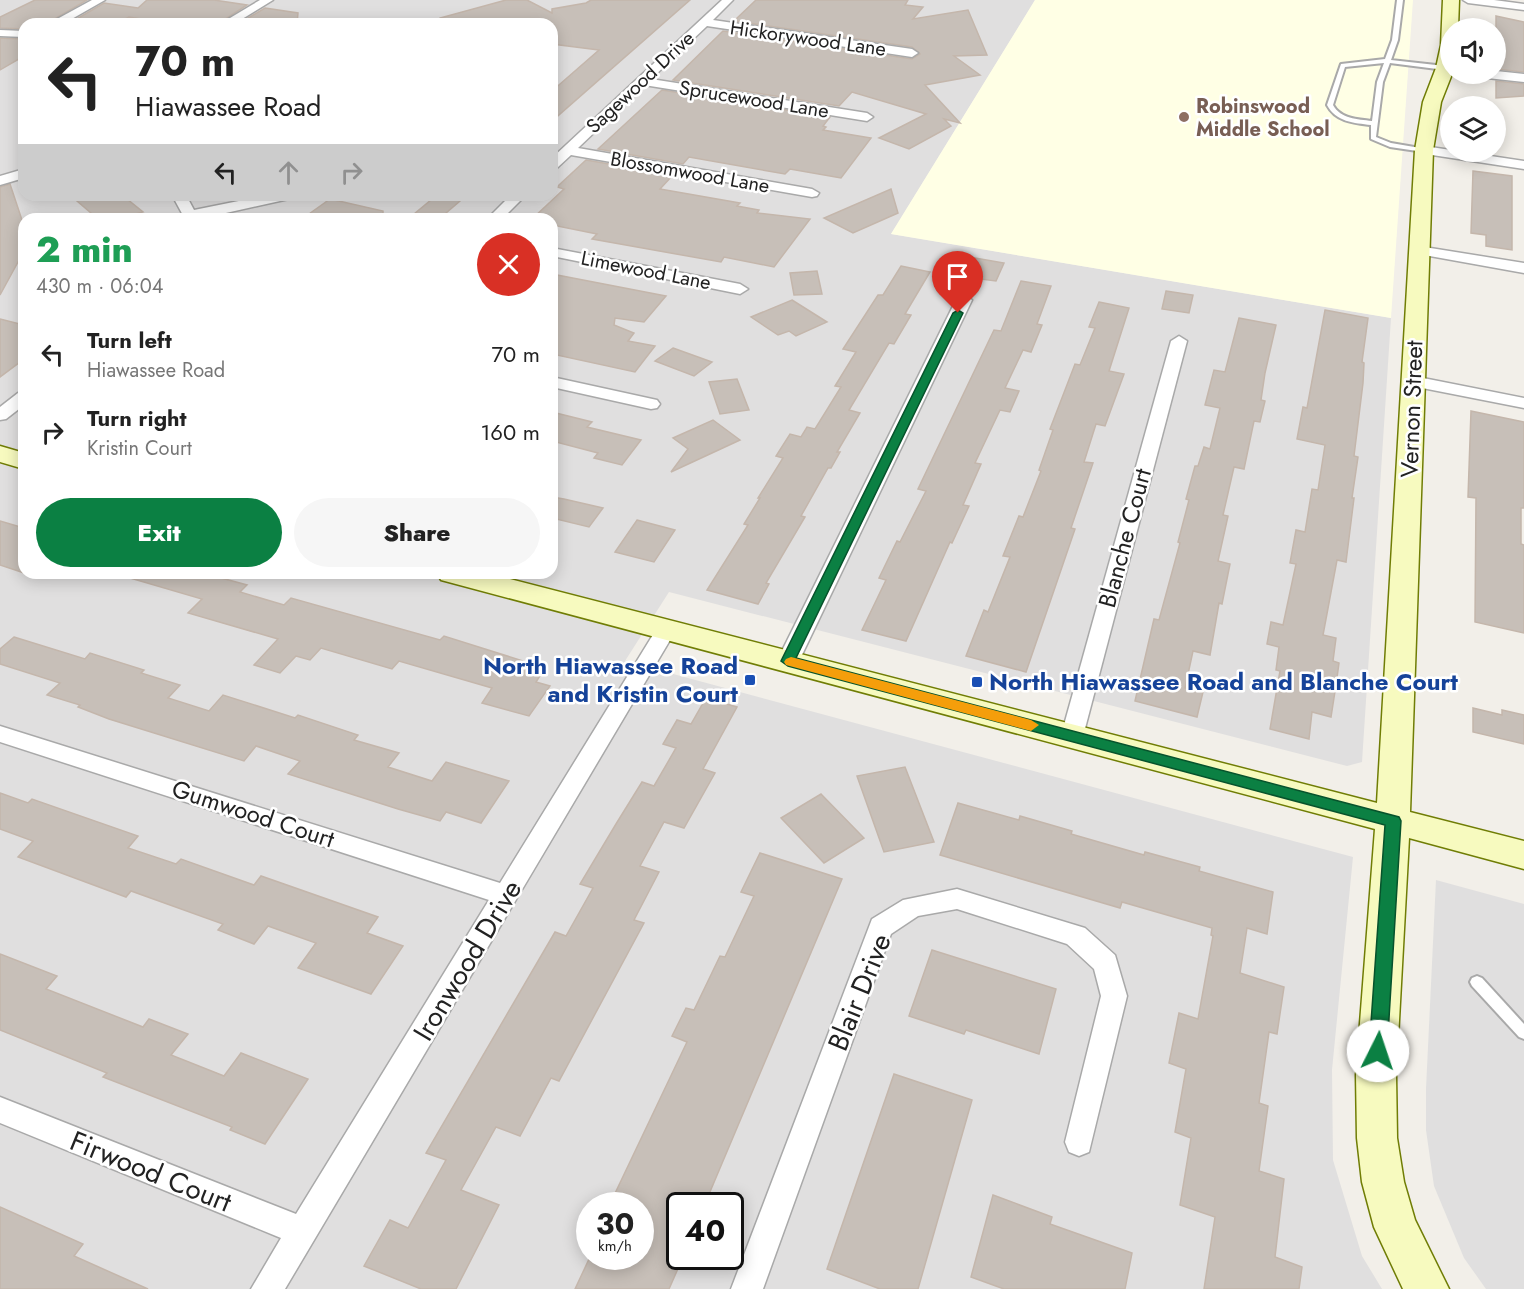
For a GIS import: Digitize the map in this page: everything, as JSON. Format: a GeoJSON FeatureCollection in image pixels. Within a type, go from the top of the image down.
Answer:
{"type":"FeatureCollection","features":[{"type":"Feature","properties":{"kind":"street"},"geometry":{"type":"LineString","coordinates":[[66,18],[100,0]]}},
{"type":"Feature","properties":{"kind":"street"},"geometry":{"type":"LineString","coordinates":[[236,18],[268,0]]}},
{"type":"Feature","properties":{"kind":"street","name":"Sagewood Drive"},"geometry":{"type":"LineString","coordinates":[[558,159],[728,0]]}},
{"type":"Feature","properties":{"kind":"street","name":"Vernon Street"},"geometry":{"type":"LineString","coordinates":[[1450,0],[1450,18]]}},
{"type":"Feature","properties":{"kind":"street"},"geometry":{"type":"LineString","coordinates":[[1468,0],[1524,7]]}},
{"type":"Feature","properties":{"kind":"street","name":"Hickorywood Lane"},"geometry":{"type":"LineString","coordinates":[[704,22],[912,53]]}},
{"type":"Feature","properties":{"kind":"street"},"geometry":{"type":"LineString","coordinates":[[0,33],[18,34]]}},
{"type":"Feature","properties":{"kind":"street"},"geometry":{"type":"LineString","coordinates":[[1506,76],[1524,78]]}},
{"type":"Feature","properties":{"kind":"street","name":"Sprucewood Lane"},"geometry":{"type":"LineString","coordinates":[[641,81],[867,117]]}},
{"type":"Feature","properties":{"kind":"street","name":"Vernon Street"},"geometry":{"type":"LineString","coordinates":[[1427,1289],[1395,1227],[1383,1182],[1377,1138],[1376,1074],[1394,821],[1424,150],[1432,102],[1440,84]]}},
{"type":"Feature","properties":{"kind":"street","name":"Blossomwood Lane"},"geometry":{"type":"LineString","coordinates":[[568,150],[812,193]]}},
{"type":"Feature","properties":{"kind":"street"},"geometry":{"type":"LineString","coordinates":[[1424,150],[1524,165]]}},
{"type":"Feature","properties":{"kind":"street"},"geometry":{"type":"LineString","coordinates":[[0,181],[18,176]]}},
{"type":"Feature","properties":{"kind":"street"},"geometry":{"type":"LineString","coordinates":[[209,213],[259,201]]}},
{"type":"Feature","properties":{"kind":"street"},"geometry":{"type":"LineString","coordinates":[[500,213],[513,201]]}},
{"type":"Feature","properties":{"kind":"street"},"geometry":{"type":"LineString","coordinates":[[1418,250],[1524,268]]}},
{"type":"Feature","properties":{"kind":"street","name":"Limewood Lane"},"geometry":{"type":"LineString","coordinates":[[558,253],[740,289]]}},
{"type":"Feature","properties":{"kind":"street"},"geometry":{"type":"LineString","coordinates":[[788,661],[964,300]]}},
{"type":"Feature","properties":{"kind":"street","name":"Blanche Court"},"geometry":{"type":"LineString","coordinates":[[1072,736],[1179,341]]}},
{"type":"Feature","properties":{"kind":"street"},"geometry":{"type":"LineString","coordinates":[[1413,381],[1524,403]]}},
{"type":"Feature","properties":{"kind":"street"},"geometry":{"type":"LineString","coordinates":[[558,383],[651,404]]}},
{"type":"Feature","properties":{"kind":"street"},"geometry":{"type":"LineString","coordinates":[[0,415],[18,402]]}},
{"type":"Feature","properties":{"kind":"street"},"geometry":{"type":"LineString","coordinates":[[0,454],[18,458]]}},
{"type":"Feature","properties":{"kind":"street"},"geometry":{"type":"LineString","coordinates":[[474,579],[1524,855]]}},
{"type":"Feature","properties":{"kind":"street","name":"Ironwood Drive"},"geometry":{"type":"LineString","coordinates":[[267,1289],[666,630]]}},
{"type":"Feature","properties":{"kind":"street","name":"Gumwood Court"},"geometry":{"type":"LineString","coordinates":[[0,734],[506,895]]}},
{"type":"Feature","properties":{"kind":"street","name":"Blair Drive"},"geometry":{"type":"LineString","coordinates":[[747,1289],[881,927],[912,907],[957,900],[1076,936],[1106,963],[1114,996],[1079,1142]]}},
{"type":"Feature","properties":{"kind":"street","name":"Firwood Court"},"geometry":{"type":"LineString","coordinates":[[0,1110],[302,1231]]}},
{"type":"Feature","properties":{"kind":"lane"},"geometry":{"type":"LineString","coordinates":[[1400,0],[1395,40],[1380,82],[1373,138],[1376,141],[1424,150]]}},
{"type":"Feature","properties":{"kind":"lane"},"geometry":{"type":"LineString","coordinates":[[1374,123],[1334,114],[1330,105],[1343,64],[1387,61],[1440,67]]}},
{"type":"Feature","properties":{"kind":"lane"},"geometry":{"type":"LineString","coordinates":[[1477,982],[1524,1033]]}},
{"type":"Feature","properties":{"kind":"shaded area"},"geometry":{"type":"Polygon","coordinates":[[[0,0],[1035,0],[891,234],[1391,318],[1362,762],[1347,766],[669,592],[625,661],[1353,857],[1332,1070],[1333,1160],[1362,1256],[1382,1289],[0,1289],[0,0]]]}},
{"type":"Feature","properties":{"kind":"shaded area","name":"Robinswood Middle School"},"geometry":{"type":"Polygon","coordinates":[[[1035,0],[1413,0],[1391,318],[891,234],[1035,0]]]}},
{"type":"Feature","properties":{"kind":"shaded area"},"geometry":{"type":"Polygon","coordinates":[[[1436,880],[1524,904],[1524,1289],[1486,1289],[1464,1258],[1434,1186],[1426,1130],[1426,1089],[1436,880]]]}},
{"type":"Feature","properties":{"kind":"building"},"geometry":{"type":"Polygon","coordinates":[[[35,0],[87,0],[56,18],[18,18],[18,29],[0,28],[0,17],[35,0]]]}},
{"type":"Feature","properties":{"kind":"building"},"geometry":{"type":"Polygon","coordinates":[[[147,0],[214,0],[247,5],[227,18],[78,18],[104,3],[138,8],[147,0]]]}},
{"type":"Feature","properties":{"kind":"building"},"geometry":{"type":"Polygon","coordinates":[[[506,0],[527,0],[552,13],[552,9],[591,0],[690,0],[558,116],[558,86],[599,50],[558,45],[558,18],[440,18],[506,0]]]}},
{"type":"Feature","properties":{"kind":"building"},"geometry":{"type":"Polygon","coordinates":[[[756,0],[908,0],[905,5],[923,7],[913,19],[968,10],[987,55],[954,56],[980,75],[925,85],[960,123],[944,119],[951,126],[909,149],[879,138],[926,114],[852,92],[839,106],[673,80],[723,31],[912,59],[920,54],[912,47],[734,21],[756,0]]]}},
{"type":"Feature","properties":{"kind":"building"},"geometry":{"type":"Polygon","coordinates":[[[265,8],[298,13],[298,18],[248,18],[265,8]]]}},
{"type":"Feature","properties":{"kind":"building"},"geometry":{"type":"Polygon","coordinates":[[[1506,18],[1524,22],[1524,72],[1506,70],[1506,18]]]}},
{"type":"Feature","properties":{"kind":"building"},"geometry":{"type":"Polygon","coordinates":[[[0,38],[18,39],[18,60],[0,70],[0,38]]]}},
{"type":"Feature","properties":{"kind":"building"},"geometry":{"type":"Polygon","coordinates":[[[1506,82],[1524,84],[1524,96],[1496,96],[1496,84],[1506,84],[1506,82]]]}},
{"type":"Feature","properties":{"kind":"building"},"geometry":{"type":"Polygon","coordinates":[[[662,90],[830,117],[823,126],[826,127],[823,130],[871,138],[841,178],[790,169],[785,174],[689,157],[683,164],[598,149],[662,90]]]}},
{"type":"Feature","properties":{"kind":"building"},"geometry":{"type":"Polygon","coordinates":[[[586,160],[673,175],[660,189],[740,203],[737,206],[759,210],[757,213],[810,219],[774,267],[724,257],[721,262],[592,239],[597,234],[558,226],[558,213],[538,213],[551,201],[558,201],[558,195],[564,189],[558,186],[586,160]]]}},
{"type":"Feature","properties":{"kind":"building"},"geometry":{"type":"Polygon","coordinates":[[[1473,171],[1512,176],[1512,250],[1486,246],[1486,235],[1471,233],[1473,171]]]}},
{"type":"Feature","properties":{"kind":"building"},"geometry":{"type":"Polygon","coordinates":[[[10,184],[20,213],[18,262],[0,295],[0,187],[10,184]]]}},
{"type":"Feature","properties":{"kind":"building"},"geometry":{"type":"Polygon","coordinates":[[[891,189],[898,213],[853,233],[824,218],[891,189]]]}},
{"type":"Feature","properties":{"kind":"building"},"geometry":{"type":"Polygon","coordinates":[[[77,201],[129,201],[143,212],[139,213],[91,213],[77,201]]]}},
{"type":"Feature","properties":{"kind":"building"},"geometry":{"type":"Polygon","coordinates":[[[327,201],[339,201],[383,211],[383,213],[310,213],[327,201]]]}},
{"type":"Feature","properties":{"kind":"building"},"geometry":{"type":"Polygon","coordinates":[[[430,201],[460,201],[446,213],[415,213],[430,201]]]}},
{"type":"Feature","properties":{"kind":"building"},"geometry":{"type":"Polygon","coordinates":[[[958,255],[1004,263],[996,281],[948,275],[958,255]]]}},
{"type":"Feature","properties":{"kind":"building"},"geometry":{"type":"Polygon","coordinates":[[[901,266],[930,272],[905,314],[911,315],[894,344],[889,343],[849,410],[860,413],[837,452],[840,452],[831,468],[828,468],[801,516],[805,517],[766,583],[769,584],[758,604],[707,590],[748,525],[744,524],[783,458],[776,456],[790,434],[801,437],[807,427],[815,429],[841,387],[835,386],[856,352],[843,349],[878,295],[883,295],[901,266]]]}},
{"type":"Feature","properties":{"kind":"building"},"geometry":{"type":"Polygon","coordinates":[[[817,271],[822,294],[794,295],[790,273],[817,271]]]}},
{"type":"Feature","properties":{"kind":"building"},"geometry":{"type":"Polygon","coordinates":[[[558,275],[666,296],[644,322],[615,318],[614,325],[634,333],[628,341],[655,346],[635,372],[558,355],[558,275]]]}},
{"type":"Feature","properties":{"kind":"building"},"geometry":{"type":"Polygon","coordinates":[[[1021,281],[1051,286],[1037,324],[1042,325],[1031,352],[1023,350],[1005,388],[1019,391],[1010,412],[1000,410],[975,463],[981,464],[963,505],[969,506],[952,543],[950,542],[906,641],[862,630],[886,580],[879,578],[926,491],[918,489],[994,330],[1001,331],[1021,281]]]}},
{"type":"Feature","properties":{"kind":"building"},"geometry":{"type":"Polygon","coordinates":[[[1166,291],[1193,295],[1189,313],[1162,309],[1166,291]]]}},
{"type":"Feature","properties":{"kind":"building"},"geometry":{"type":"Polygon","coordinates":[[[792,300],[827,322],[796,336],[789,331],[778,335],[751,317],[792,300]]]}},
{"type":"Feature","properties":{"kind":"building"},"geometry":{"type":"Polygon","coordinates":[[[1099,302],[1129,308],[1109,371],[1124,374],[1105,426],[1096,424],[1084,462],[1093,463],[1071,528],[1075,529],[1026,672],[966,656],[984,610],[988,612],[1010,557],[1003,556],[1019,516],[1023,517],[1041,471],[1039,470],[1053,430],[1050,429],[1075,364],[1080,365],[1095,328],[1089,327],[1099,302]]]}},
{"type":"Feature","properties":{"kind":"building"},"geometry":{"type":"Polygon","coordinates":[[[1325,310],[1368,318],[1354,456],[1358,457],[1346,562],[1337,560],[1323,635],[1336,638],[1333,661],[1339,663],[1336,685],[1331,717],[1312,712],[1309,739],[1270,729],[1280,671],[1276,670],[1279,647],[1267,644],[1271,622],[1283,625],[1296,564],[1290,563],[1296,530],[1305,532],[1312,489],[1318,490],[1325,445],[1297,439],[1303,407],[1307,408],[1325,310]]]}},
{"type":"Feature","properties":{"kind":"building"},"geometry":{"type":"Polygon","coordinates":[[[1239,318],[1276,325],[1265,373],[1261,400],[1265,401],[1260,422],[1254,421],[1244,469],[1234,467],[1223,515],[1228,516],[1218,561],[1230,564],[1222,604],[1219,603],[1210,655],[1193,651],[1185,688],[1203,692],[1197,717],[1135,701],[1154,619],[1159,620],[1180,543],[1178,542],[1189,500],[1186,499],[1195,466],[1198,466],[1204,447],[1210,449],[1220,408],[1205,405],[1214,370],[1225,372],[1239,318]]]}},
{"type":"Feature","properties":{"kind":"building"},"geometry":{"type":"Polygon","coordinates":[[[0,319],[18,324],[18,364],[0,377],[0,319]]]}},
{"type":"Feature","properties":{"kind":"building"},"geometry":{"type":"Polygon","coordinates":[[[673,348],[712,362],[694,376],[655,361],[673,348]]]}},
{"type":"Feature","properties":{"kind":"building"},"geometry":{"type":"Polygon","coordinates":[[[737,379],[749,410],[720,414],[709,382],[737,379]]]}},
{"type":"Feature","properties":{"kind":"building"},"geometry":{"type":"Polygon","coordinates":[[[1471,411],[1524,422],[1524,508],[1521,508],[1521,544],[1524,545],[1524,633],[1475,622],[1476,498],[1468,497],[1471,411]]]}},
{"type":"Feature","properties":{"kind":"building"},"geometry":{"type":"Polygon","coordinates":[[[558,414],[592,422],[587,427],[641,440],[622,465],[594,458],[598,453],[558,443],[558,414]]]}},
{"type":"Feature","properties":{"kind":"building"},"geometry":{"type":"Polygon","coordinates":[[[713,420],[740,440],[671,472],[688,449],[673,438],[713,420]]]}},
{"type":"Feature","properties":{"kind":"building"},"geometry":{"type":"Polygon","coordinates":[[[558,498],[603,508],[589,527],[558,519],[558,498]]]}},
{"type":"Feature","properties":{"kind":"building"},"geometry":{"type":"Polygon","coordinates":[[[637,520],[675,530],[654,562],[615,552],[637,520]]]}},
{"type":"Feature","properties":{"kind":"building"},"geometry":{"type":"Polygon","coordinates":[[[0,521],[18,526],[18,571],[0,565],[0,521]]]}},
{"type":"Feature","properties":{"kind":"building"},"geometry":{"type":"Polygon","coordinates":[[[133,579],[225,579],[247,585],[240,592],[284,605],[291,598],[440,640],[444,636],[545,668],[536,682],[550,686],[529,716],[482,703],[492,688],[399,661],[392,669],[321,648],[310,660],[296,656],[280,673],[254,665],[278,639],[188,613],[202,599],[133,579]]]}},
{"type":"Feature","properties":{"kind":"building"},"geometry":{"type":"Polygon","coordinates":[[[14,637],[85,659],[90,653],[144,670],[141,673],[180,685],[168,698],[209,711],[223,695],[295,718],[298,715],[358,735],[354,740],[399,753],[388,767],[432,781],[446,762],[509,781],[481,823],[446,812],[440,821],[398,809],[288,774],[300,761],[256,746],[244,761],[109,719],[78,707],[80,705],[47,695],[60,683],[0,664],[0,649],[14,637]]]}},
{"type":"Feature","properties":{"kind":"building"},"geometry":{"type":"Polygon","coordinates":[[[706,698],[737,707],[703,769],[715,773],[684,828],[664,822],[640,866],[659,872],[634,920],[644,923],[559,1081],[551,1078],[520,1136],[496,1127],[461,1190],[499,1205],[456,1289],[421,1289],[364,1266],[390,1220],[408,1228],[446,1160],[426,1153],[555,932],[566,936],[593,888],[580,884],[642,782],[654,786],[676,748],[663,744],[677,720],[691,724],[706,698]]]}},
{"type":"Feature","properties":{"kind":"building"},"geometry":{"type":"Polygon","coordinates":[[[1473,708],[1502,715],[1502,710],[1524,715],[1524,744],[1473,732],[1473,708]]]}},
{"type":"Feature","properties":{"kind":"building"},"geometry":{"type":"Polygon","coordinates":[[[905,767],[934,842],[884,852],[857,776],[905,767]]]}},
{"type":"Feature","properties":{"kind":"building"},"geometry":{"type":"Polygon","coordinates":[[[0,793],[28,803],[32,799],[138,836],[128,848],[176,864],[181,859],[254,885],[261,876],[378,917],[367,933],[403,946],[371,994],[298,968],[316,943],[268,926],[254,944],[218,930],[223,924],[131,891],[126,897],[18,857],[33,841],[0,829],[0,793]]]}},
{"type":"Feature","properties":{"kind":"building"},"geometry":{"type":"Polygon","coordinates":[[[821,794],[864,838],[824,863],[781,818],[821,794]]]}},
{"type":"Feature","properties":{"kind":"building"},"geometry":{"type":"Polygon","coordinates":[[[958,803],[1019,820],[1020,816],[1072,831],[1071,834],[1144,855],[1145,852],[1200,867],[1199,871],[1273,892],[1267,934],[1247,928],[1240,973],[1284,987],[1277,1034],[1269,1032],[1259,1103],[1268,1106],[1259,1171],[1284,1179],[1275,1257],[1302,1267],[1299,1289],[1204,1289],[1215,1217],[1180,1205],[1191,1138],[1175,1132],[1186,1069],[1169,1063],[1179,1013],[1198,1019],[1213,936],[1211,935],[1212,928],[1122,902],[1120,908],[940,855],[958,803]]]}},
{"type":"Feature","properties":{"kind":"building"},"geometry":{"type":"Polygon","coordinates":[[[760,853],[842,879],[710,1192],[666,1192],[666,1270],[677,1270],[669,1289],[575,1289],[584,1270],[654,1270],[654,1192],[616,1192],[687,1042],[672,1036],[686,1008],[694,1010],[720,956],[725,957],[754,896],[741,892],[760,853]]]}},
{"type":"Feature","properties":{"kind":"building"},"geometry":{"type":"Polygon","coordinates":[[[932,950],[1056,989],[1039,1054],[966,1030],[964,1034],[909,1016],[932,950]]]}},
{"type":"Feature","properties":{"kind":"building"},"geometry":{"type":"Polygon","coordinates":[[[0,954],[57,976],[46,989],[143,1027],[149,1019],[188,1034],[171,1055],[224,1076],[241,1053],[308,1079],[265,1144],[230,1130],[232,1127],[103,1077],[107,1073],[0,1030],[0,954]]]}},
{"type":"Feature","properties":{"kind":"building"},"geometry":{"type":"Polygon","coordinates":[[[894,1074],[972,1100],[918,1289],[880,1289],[827,1269],[894,1074]]]}},
{"type":"Feature","properties":{"kind":"building"},"geometry":{"type":"Polygon","coordinates":[[[993,1195],[1052,1217],[1050,1224],[1132,1253],[1125,1289],[1004,1289],[971,1277],[993,1195]]]}},
{"type":"Feature","properties":{"kind":"building"},"geometry":{"type":"Polygon","coordinates":[[[0,1207],[83,1244],[74,1256],[148,1289],[0,1289],[0,1207]]]}},
{"type":"Feature","properties":{"kind":"slow traffic"},"geometry":{"type":"LineString","coordinates":[[791,662],[1031,725]]}},
{"type":"Feature","properties":{"kind":"place","name":"Robinswood Middle School"},"geometry":{"type":"Point","coordinates":[1184,117]}},
{"type":"Feature","properties":{"kind":"place","name":"North Hiawassee Road and Kristin Court"},"geometry":{"type":"Point","coordinates":[750,680]}},
{"type":"Feature","properties":{"kind":"place","name":"North Hiawassee Road and Blanche Court"},"geometry":{"type":"Point","coordinates":[977,682]}},
{"type":"Feature","properties":{"kind":"route"},"geometry":{"type":"LineString","coordinates":[[958,313],[788,661],[1394,821],[1378,1051]]}}]}
